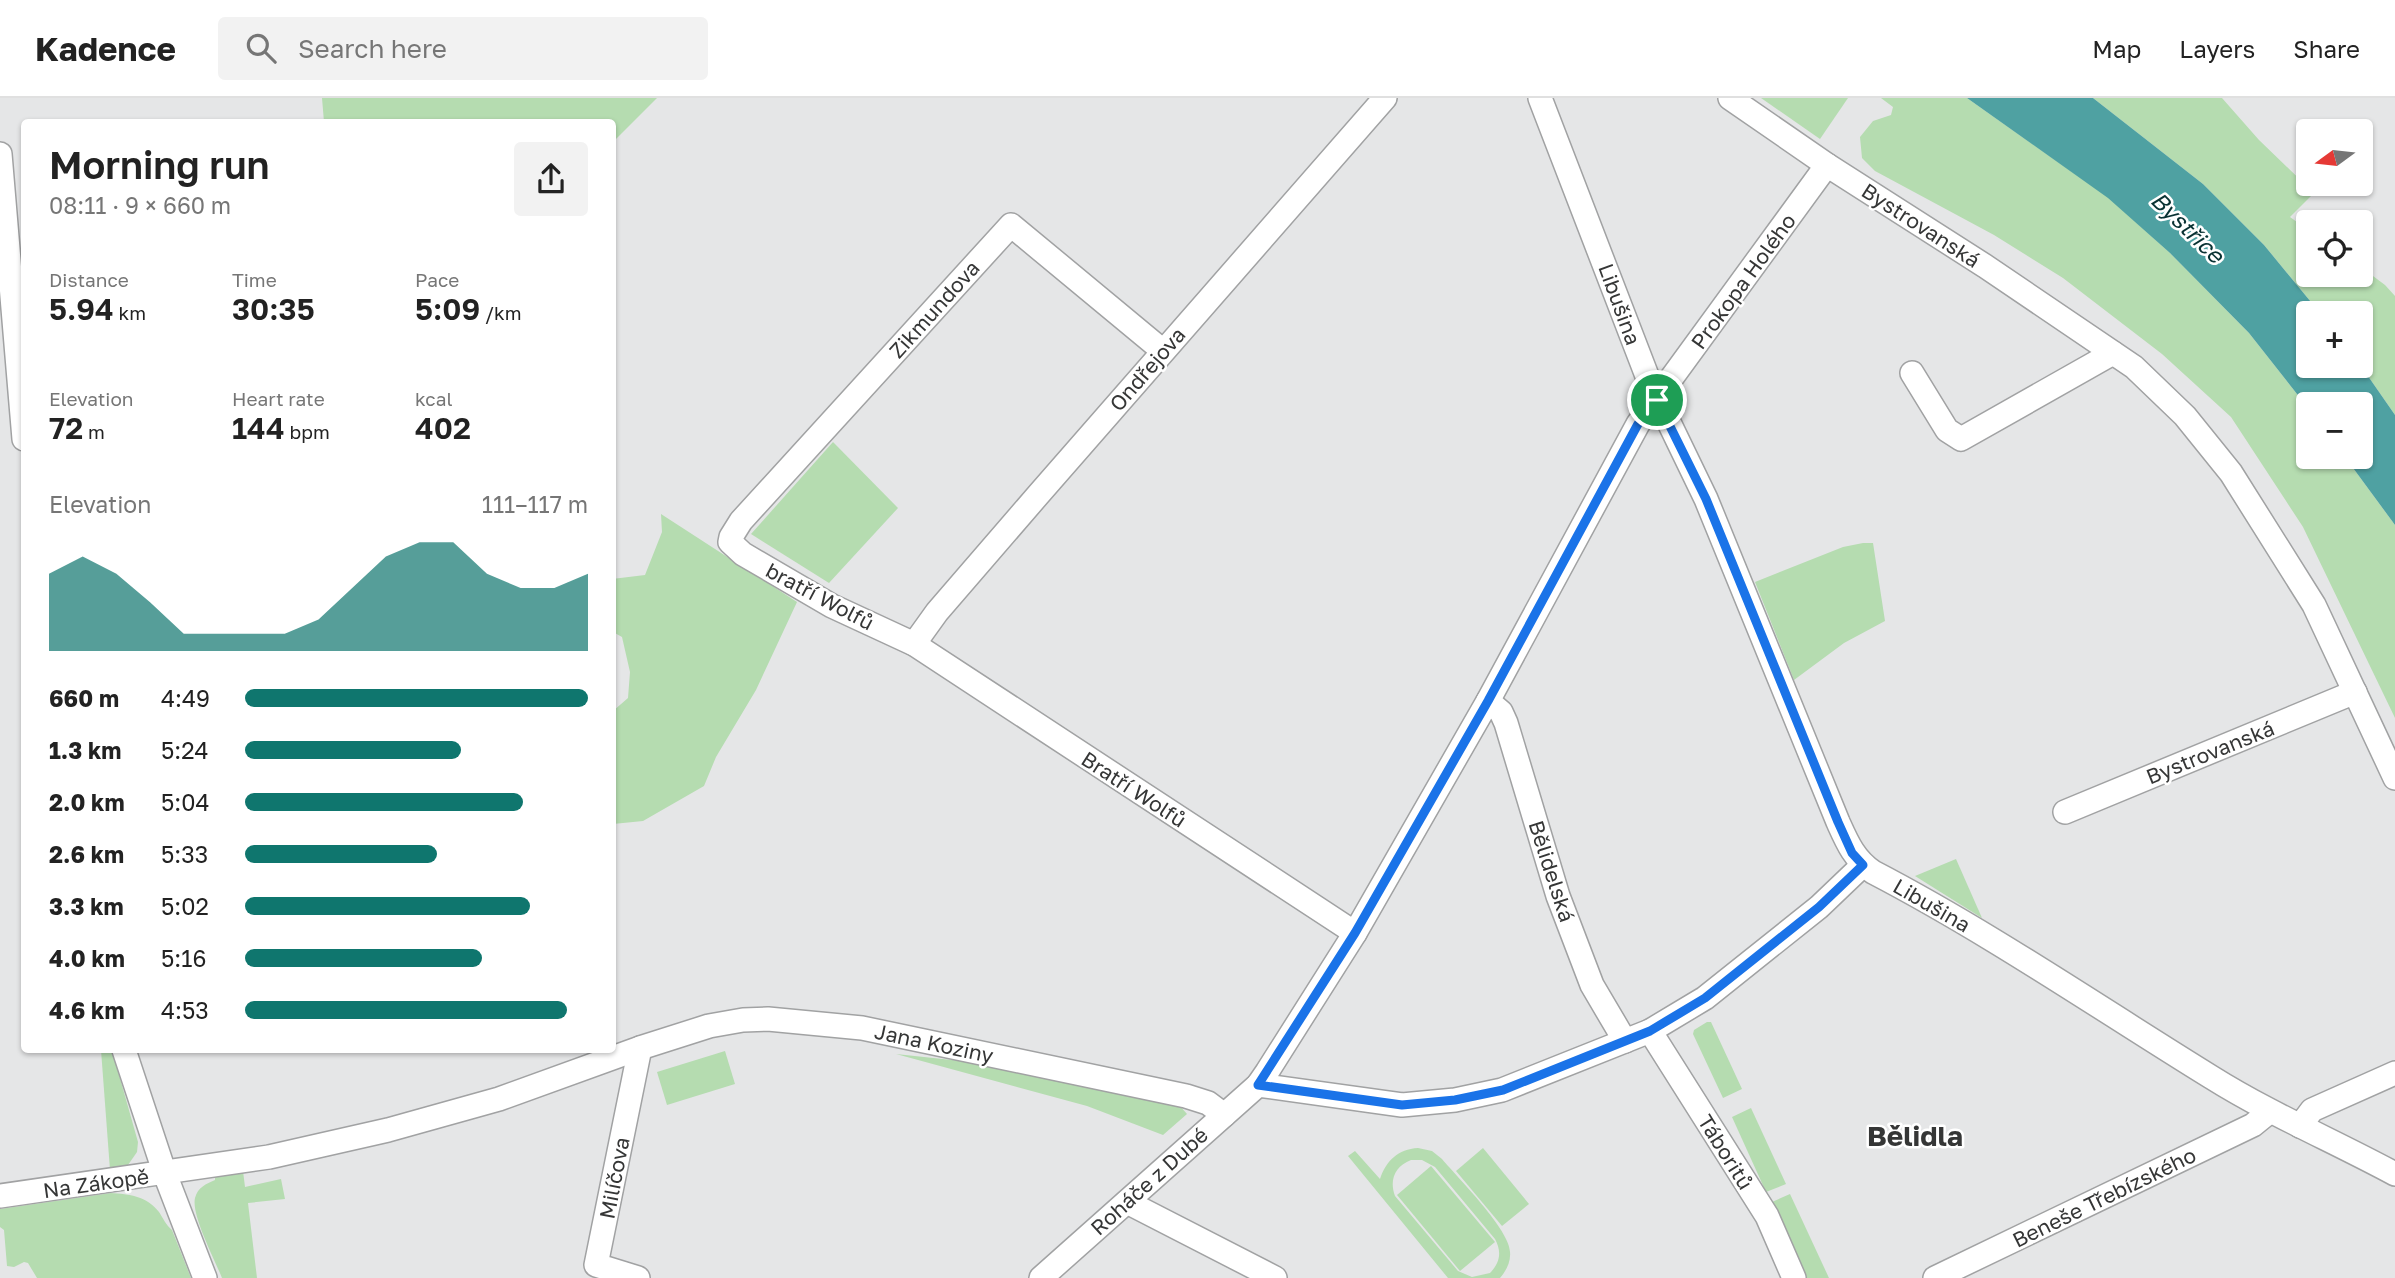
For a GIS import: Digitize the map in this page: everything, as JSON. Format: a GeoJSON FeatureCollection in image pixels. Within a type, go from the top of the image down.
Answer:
{"type":"FeatureCollection","features":[{"type":"Feature","properties":{"kind":"street","name":"Ondřejova"},"geometry":{"type":"LineString","coordinates":[[914,644],[942,606],[1385,98]]}},
{"type":"Feature","properties":{"kind":"street","name":"Libušina"},"geometry":{"type":"LineString","coordinates":[[1540,98],[1657,400],[1706,499],[1852,853],[1863,865],[1989,938],[2269,1112],[2395,1174]]}},
{"type":"Feature","properties":{"kind":"street","name":"Bystrovanská"},"geometry":{"type":"LineString","coordinates":[[1730,98],[1827,165],[2113,352],[2134,367],[2185,416],[2231,473],[2314,605],[2395,778]]}},
{"type":"Feature","properties":{"kind":"street"},"geometry":{"type":"LineString","coordinates":[[0,154],[21,403]]}},
{"type":"Feature","properties":{"kind":"street","name":"Prokopa Holého"},"geometry":{"type":"LineString","coordinates":[[1258,1085],[1355,933],[1488,701],[1638,424],[1827,165]]}},
{"type":"Feature","properties":{"kind":"street","name":"Zikmundova"},"geometry":{"type":"LineString","coordinates":[[730,542],[741,521],[1010,225],[1163,351]]}},
{"type":"Feature","properties":{"kind":"street"},"geometry":{"type":"LineString","coordinates":[[1912,373],[1947,430],[1961,439],[2113,352]]}},
{"type":"Feature","properties":{"kind":"street","name":"bratří Wolfů"},"geometry":{"type":"LineString","coordinates":[[730,542],[743,554],[832,606],[914,644]]}},
{"type":"Feature","properties":{"kind":"street","name":"Bratří Wolfů"},"geometry":{"type":"LineString","coordinates":[[914,644],[1355,933]]}},
{"type":"Feature","properties":{"kind":"street","name":"Bystrovanská"},"geometry":{"type":"LineString","coordinates":[[2065,812],[2355,692]]}},
{"type":"Feature","properties":{"kind":"street","name":"Bělidelská"},"geometry":{"type":"LineString","coordinates":[[1488,701],[1501,712],[1506,723],[1558,896],[1592,985],[1625,1041]]}},
{"type":"Feature","properties":{"kind":"street"},"geometry":{"type":"LineString","coordinates":[[1258,1085],[1402,1105],[1455,1100],[1503,1090],[1650,1031],[1705,998],[1819,907],[1863,865]]}},
{"type":"Feature","properties":{"kind":"street","name":"Jana Koziny"},"geometry":{"type":"LineString","coordinates":[[165,1174],[269,1157],[388,1130],[499,1098],[709,1026],[743,1020],[836,1024],[1186,1096],[1208,1104],[1224,1115]]}},
{"type":"Feature","properties":{"kind":"street","name":"Táboritů"},"geometry":{"type":"LineString","coordinates":[[1650,1031],[1767,1216],[1794,1278]]}},
{"type":"Feature","properties":{"kind":"street","name":"Milíčova"},"geometry":{"type":"LineString","coordinates":[[638,1278],[596,1265],[640,1048]]}},
{"type":"Feature","properties":{"kind":"street"},"geometry":{"type":"LineString","coordinates":[[125,1053],[165,1174]]}},
{"type":"Feature","properties":{"kind":"street"},"geometry":{"type":"LineString","coordinates":[[2300,1126],[2312,1110],[2395,1073]]}},
{"type":"Feature","properties":{"kind":"street","name":"Roháče z Dubé"},"geometry":{"type":"LineString","coordinates":[[1041,1278],[1258,1085]]}},
{"type":"Feature","properties":{"kind":"street","name":"Beneše Třebízského"},"geometry":{"type":"LineString","coordinates":[[1935,1278],[2253,1125],[2269,1112]]}},
{"type":"Feature","properties":{"kind":"street","name":"Na Zákopě"},"geometry":{"type":"LineString","coordinates":[[0,1196],[165,1174],[205,1278]]}},
{"type":"Feature","properties":{"kind":"street"},"geometry":{"type":"LineString","coordinates":[[1126,1202],[1275,1278]]}},
{"type":"Feature","properties":{"kind":"green space"},"geometry":{"type":"Polygon","coordinates":[[[322,98],[657,98],[616,139],[616,119],[324,119],[322,98]]]}},
{"type":"Feature","properties":{"kind":"green space"},"geometry":{"type":"Polygon","coordinates":[[[1761,98],[1848,98],[1820,139],[1761,98]]]}},
{"type":"Feature","properties":{"kind":"green space"},"geometry":{"type":"Polygon","coordinates":[[[1881,98],[1967,98],[2109,198],[2170,253],[2249,333],[2296,393],[2296,469],[2354,469],[2395,525],[2395,718],[2303,527],[2231,417],[2162,354],[2063,278],[1994,235],[1875,171],[1862,158],[1860,137],[1873,121],[1891,115],[1893,107],[1881,98]]]}},
{"type":"Feature","properties":{"kind":"green space"},"geometry":{"type":"Polygon","coordinates":[[[2093,98],[2222,98],[2259,140],[2296,176],[2296,196],[2311,196],[2290,217],[2296,221],[2296,284],[2264,245],[2203,184],[2093,98]]]}},
{"type":"Feature","properties":{"kind":"green space"},"geometry":{"type":"Polygon","coordinates":[[[2373,276],[2395,296],[2395,415],[2369,378],[2373,378],[2373,301],[2310,301],[2299,287],[2373,287],[2373,276]]]}},
{"type":"Feature","properties":{"kind":"green space"},"geometry":{"type":"Polygon","coordinates":[[[833,442],[898,508],[829,583],[751,534],[833,442]]]}},
{"type":"Feature","properties":{"kind":"green space"},"geometry":{"type":"Polygon","coordinates":[[[661,514],[797,602],[756,690],[716,757],[704,786],[643,821],[616,824],[616,708],[628,698],[630,672],[622,637],[616,634],[616,579],[645,575],[662,532],[661,514]]]}},
{"type":"Feature","properties":{"kind":"green space"},"geometry":{"type":"Polygon","coordinates":[[[1873,543],[1885,621],[1844,643],[1794,680],[1755,582],[1843,547],[1873,543]]]}},
{"type":"Feature","properties":{"kind":"green space"},"geometry":{"type":"Polygon","coordinates":[[[1956,859],[1982,918],[1915,876],[1956,859]]]}},
{"type":"Feature","properties":{"kind":"green space"},"geometry":{"type":"Polygon","coordinates":[[[1711,1022],[1742,1089],[1723,1098],[1693,1034],[1694,1030],[1711,1022]]]}},
{"type":"Feature","properties":{"kind":"green space"},"geometry":{"type":"Polygon","coordinates":[[[725,1051],[735,1084],[667,1105],[657,1072],[725,1051]]]}},
{"type":"Feature","properties":{"kind":"green space"},"geometry":{"type":"Polygon","coordinates":[[[101,1053],[113,1053],[138,1142],[137,1152],[128,1165],[110,1170],[101,1053]]]}},
{"type":"Feature","properties":{"kind":"green space"},"geometry":{"type":"Polygon","coordinates":[[[896,1054],[980,1063],[1180,1106],[1187,1114],[1163,1135],[1087,1106],[896,1054]]]}},
{"type":"Feature","properties":{"kind":"green space"},"geometry":{"type":"Polygon","coordinates":[[[1751,1108],[1786,1184],[1766,1192],[1732,1117],[1751,1108]]]}},
{"type":"Feature","properties":{"kind":"green space"},"geometry":{"type":"Polygon","coordinates":[[[1483,1148],[1529,1204],[1502,1226],[1456,1171],[1483,1148]]]}},
{"type":"Feature","properties":{"kind":"green space"},"geometry":{"type":"Polygon","coordinates":[[[1411,1149],[1432,1151],[1442,1159],[1502,1231],[1508,1242],[1510,1259],[1500,1278],[1448,1278],[1348,1156],[1355,1151],[1380,1179],[1394,1157],[1411,1149]],[[1411,1160],[1397,1170],[1393,1179],[1395,1196],[1458,1271],[1472,1277],[1490,1273],[1499,1257],[1495,1239],[1435,1167],[1422,1160],[1411,1160]]]}},
{"type":"Feature","properties":{"kind":"green space"},"geometry":{"type":"Polygon","coordinates":[[[1431,1166],[1495,1242],[1460,1271],[1397,1195],[1431,1166]]]}},
{"type":"Feature","properties":{"kind":"green space"},"geometry":{"type":"Polygon","coordinates":[[[243,1171],[245,1187],[281,1179],[285,1199],[248,1203],[257,1278],[222,1278],[200,1226],[195,1198],[200,1189],[215,1180],[215,1177],[243,1171]]]}},
{"type":"Feature","properties":{"kind":"green space"},"geometry":{"type":"Polygon","coordinates":[[[111,1193],[137,1197],[149,1202],[159,1212],[172,1230],[191,1278],[37,1278],[28,1263],[7,1266],[4,1230],[0,1227],[0,1209],[111,1193]]]}},
{"type":"Feature","properties":{"kind":"green space"},"geometry":{"type":"Polygon","coordinates":[[[1790,1194],[1829,1278],[1806,1278],[1772,1202],[1790,1194]]]}},
{"type":"Feature","properties":{"kind":"water","name":"Bystřice"},"geometry":{"type":"Polygon","coordinates":[[[1967,98],[2093,98],[2203,184],[2264,245],[2310,301],[2296,301],[2296,378],[2369,378],[2395,415],[2395,525],[2354,469],[2373,469],[2373,392],[2296,393],[2249,333],[2170,253],[2108,198],[1967,98]]]}},
{"type":"Feature","properties":{"kind":"district","name":"Bělidla"},"geometry":{"type":"Point","coordinates":[1915,1135]}},
{"type":"Feature","properties":{"kind":"route"},"geometry":{"type":"LineString","coordinates":[[1657,400],[1706,499],[1847,844],[1863,865],[1819,907],[1705,998],[1650,1031],[1503,1090],[1455,1100],[1402,1105],[1258,1085],[1355,933],[1488,701],[1638,424],[1657,400]]}}]}
